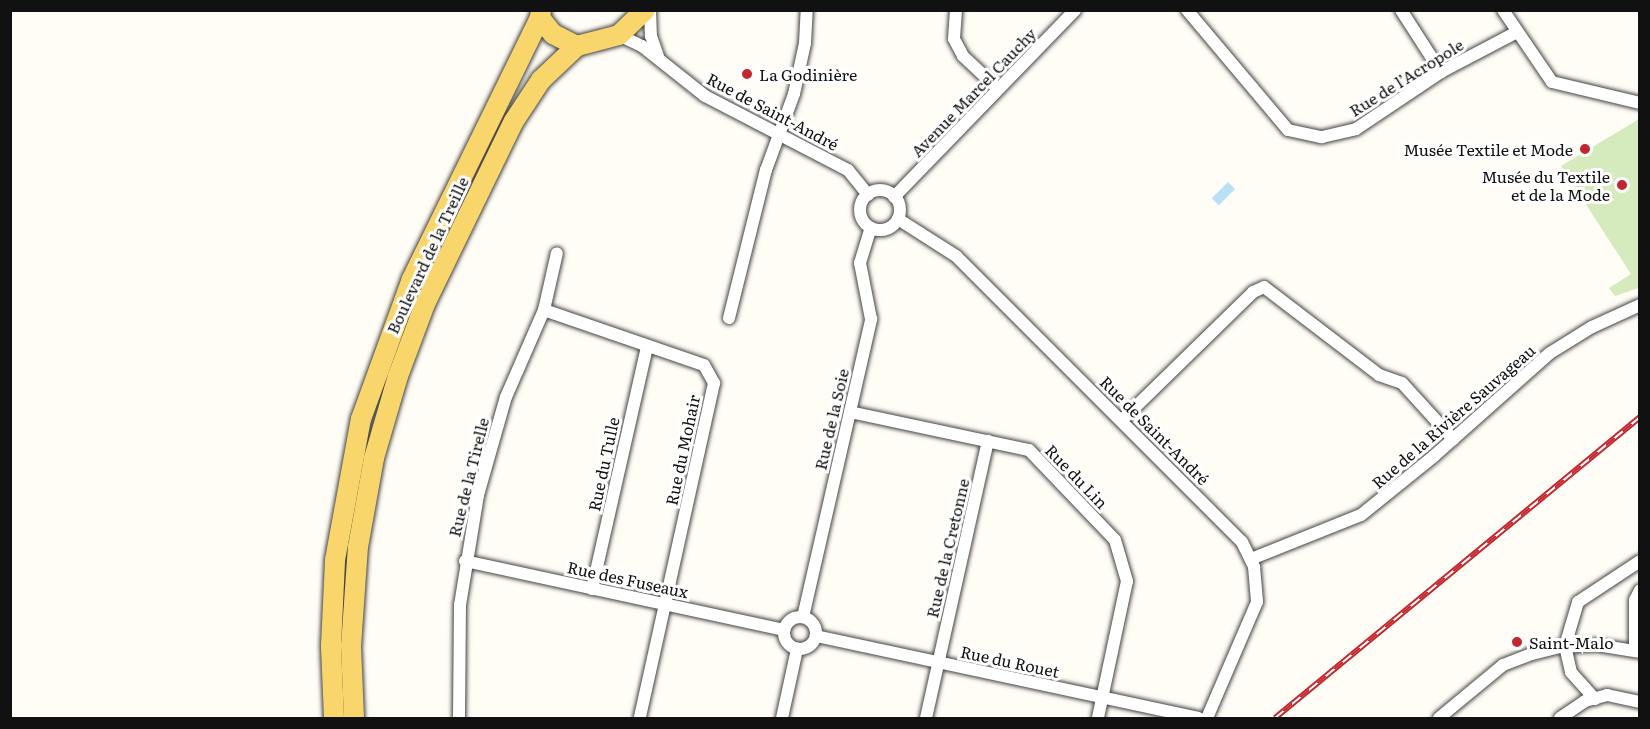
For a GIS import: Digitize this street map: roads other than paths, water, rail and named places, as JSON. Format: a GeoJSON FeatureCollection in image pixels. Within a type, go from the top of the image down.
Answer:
{"type":"FeatureCollection","features":[{"type":"Feature","properties":{"kind":"main road"},"geometry":{"type":"LineString","coordinates":[[541,14],[553,34],[577,46],[619,35],[645,10]]}},
{"type":"Feature","properties":{"kind":"main road","name":"Boulevard de la Treille"},"geometry":{"type":"LineString","coordinates":[[334,718],[331,636],[335,560],[362,419],[412,279],[541,14]]}},
{"type":"Feature","properties":{"kind":"main road","name":"Boulevard de la Treille"},"geometry":{"type":"LineString","coordinates":[[354,718],[351,646],[358,547],[374,458],[398,376],[425,304],[514,121],[541,80],[577,46]]}},
{"type":"Feature","properties":{"kind":"street"},"geometry":{"type":"LineString","coordinates":[[650,10],[651,36],[659,59]]}},
{"type":"Feature","properties":{"kind":"street"},"geometry":{"type":"LineString","coordinates":[[729,318],[778,132],[794,94],[805,43],[807,10]]}},
{"type":"Feature","properties":{"kind":"street"},"geometry":{"type":"LineString","coordinates":[[956,10],[954,39],[963,56],[998,89]]}},
{"type":"Feature","properties":{"kind":"street","name":"Avenue Marcel Cauchy"},"geometry":{"type":"LineString","coordinates":[[894,197],[1075,10]]}},
{"type":"Feature","properties":{"kind":"street","name":"Rue de l’Acropole"},"geometry":{"type":"LineString","coordinates":[[1187,10],[1288,130],[1322,137],[1356,129],[1441,72],[1515,33]]}},
{"type":"Feature","properties":{"kind":"street"},"geometry":{"type":"LineString","coordinates":[[1401,10],[1441,72]]}},
{"type":"Feature","properties":{"kind":"street"},"geometry":{"type":"LineString","coordinates":[[1503,10],[1515,33],[1552,82],[1640,103]]}},
{"type":"Feature","properties":{"kind":"street","name":"Rue de Saint-André"},"geometry":{"type":"LineString","coordinates":[[619,35],[659,59],[705,96],[848,170],[868,195]]}},
{"type":"Feature","properties":{"kind":"street"},"geometry":{"type":"LineString","coordinates":[[884,191],[894,197],[900,207],[898,219],[884,230],[871,228],[860,213],[868,195],[884,191]]}},
{"type":"Feature","properties":{"kind":"street","name":"Rue de Saint-André"},"geometry":{"type":"LineString","coordinates":[[898,219],[956,256],[1237,536],[1251,558],[1258,584],[1257,602],[1207,718]]}},
{"type":"Feature","properties":{"kind":"street","name":"Rue de la Soie"},"geometry":{"type":"LineString","coordinates":[[803,617],[871,319],[860,263],[871,228]]}},
{"type":"Feature","properties":{"kind":"street","name":"Rue de la Tirelle"},"geometry":{"type":"LineString","coordinates":[[459,718],[457,643],[465,561],[478,495],[506,398],[544,310],[557,253]]}},
{"type":"Feature","properties":{"kind":"street"},"geometry":{"type":"LineString","coordinates":[[1122,420],[1253,292],[1264,287],[1379,375],[1402,383],[1453,439]]}},
{"type":"Feature","properties":{"kind":"street","name":"Rue de la Rivière Sauvageau"},"geometry":{"type":"LineString","coordinates":[[1251,558],[1361,515],[1453,439],[1525,372],[1567,340],[1640,305]]}},
{"type":"Feature","properties":{"kind":"street","name":"Rue du Mohair"},"geometry":{"type":"LineString","coordinates":[[544,310],[704,365],[714,383],[640,718]]}},
{"type":"Feature","properties":{"kind":"street","name":"Rue du Tulle"},"geometry":{"type":"LineString","coordinates":[[592,589],[647,346]]}},
{"type":"Feature","properties":{"kind":"street","name":"Rue du Lin"},"geometry":{"type":"LineString","coordinates":[[850,412],[1029,450],[1115,540],[1127,581],[1098,718]]}},
{"type":"Feature","properties":{"kind":"street","name":"Rue de la Cretonne"},"geometry":{"type":"LineString","coordinates":[[926,718],[988,441]]}},
{"type":"Feature","properties":{"kind":"street","name":"Rue des Fuseaux"},"geometry":{"type":"LineString","coordinates":[[465,561],[783,630]]}},
{"type":"Feature","properties":{"kind":"street"},"geometry":{"type":"LineString","coordinates":[[1595,699],[1571,672],[1564,646],[1578,602],[1640,561]]}},
{"type":"Feature","properties":{"kind":"street"},"geometry":{"type":"LineString","coordinates":[[1438,718],[1503,665],[1564,646],[1637,651],[1635,600],[1640,590]]}},
{"type":"Feature","properties":{"kind":"street"},"geometry":{"type":"LineString","coordinates":[[803,617],[812,622],[816,636],[811,644],[797,649],[788,644],[783,630],[793,618],[803,617]]}},
{"type":"Feature","properties":{"kind":"street","name":"Rue du Rouet"},"geometry":{"type":"LineString","coordinates":[[816,636],[1198,718]]}},
{"type":"Feature","properties":{"kind":"street"},"geometry":{"type":"LineString","coordinates":[[782,718],[797,649]]}},
{"type":"Feature","properties":{"kind":"street"},"geometry":{"type":"LineString","coordinates":[[1560,718],[1595,699],[1607,696],[1640,702]]}},
{"type":"Feature","properties":{"kind":"water"},"geometry":{"type":"Polygon","coordinates":[[[1228,182],[1235,189],[1219,205],[1212,198],[1228,182]]]}},
{"type":"Feature","properties":{"kind":"railway"},"geometry":{"type":"LineString","coordinates":[[1275,718],[1640,417]]}},
{"type":"Feature","properties":{"kind":"place","name":"La Godinière"},"geometry":{"type":"Point","coordinates":[747,74]}},
{"type":"Feature","properties":{"kind":"place","name":"Musée Textile et Mode"},"geometry":{"type":"Point","coordinates":[1585,149]}},
{"type":"Feature","properties":{"kind":"place","name":"Musée du Textile et de la Mode"},"geometry":{"type":"Point","coordinates":[1622,185]}},
{"type":"Feature","properties":{"kind":"place","name":"Saint-Malo"},"geometry":{"type":"Point","coordinates":[1517,642]}}]}
